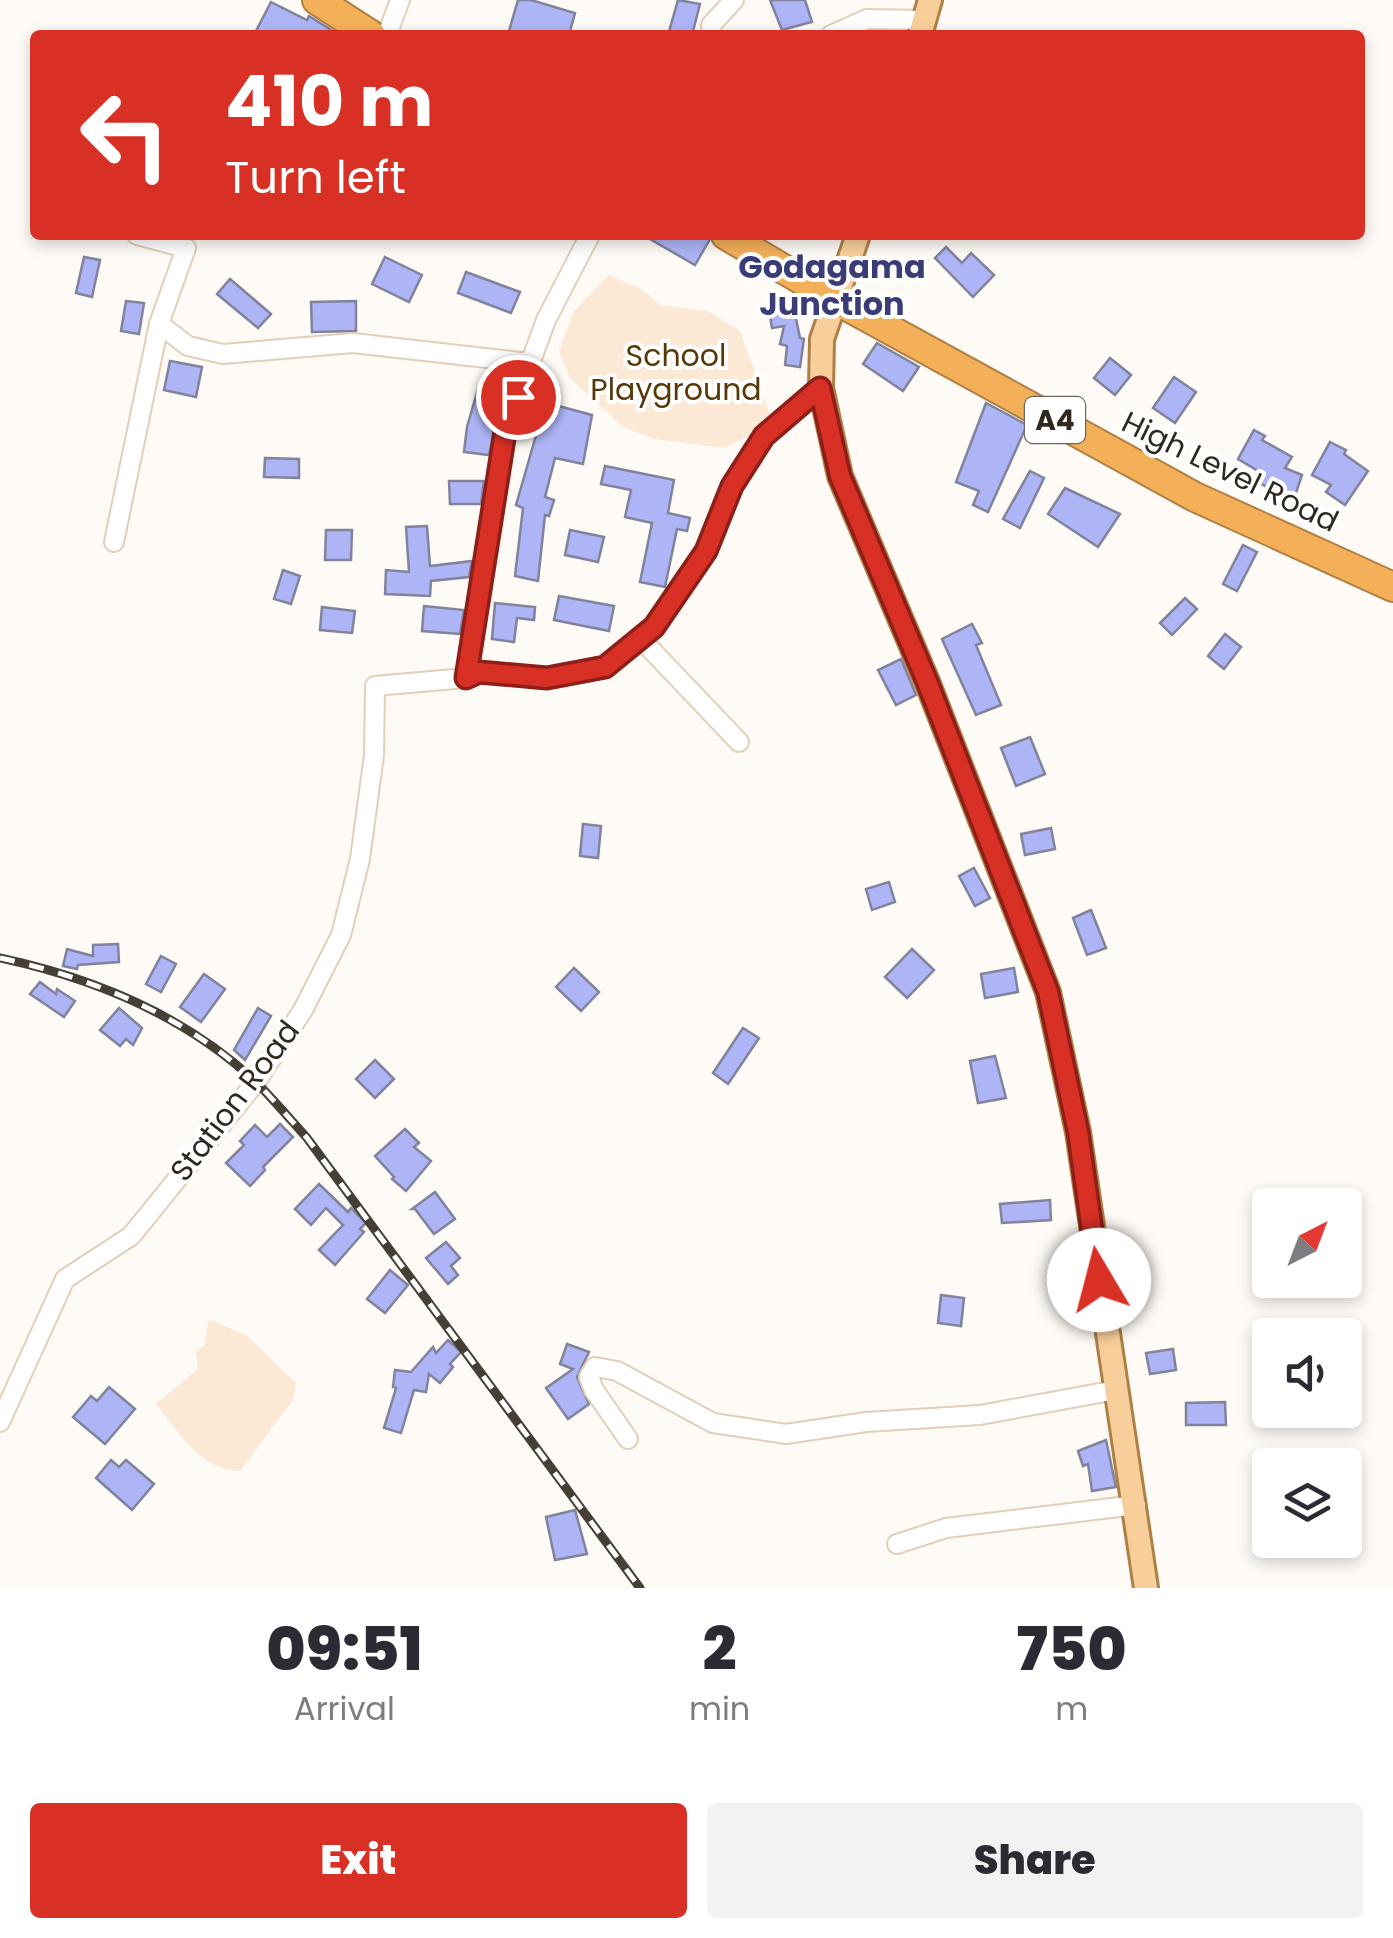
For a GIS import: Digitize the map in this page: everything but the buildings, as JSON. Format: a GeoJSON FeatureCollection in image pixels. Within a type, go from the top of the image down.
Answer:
{"type":"FeatureCollection","features":[{"type":"Feature","properties":{"kind":"highway"},"geometry":{"type":"LineString","coordinates":[[317,0],[363,30]]}},
{"type":"Feature","properties":{"kind":"highway","name":"High Level Road"},"geometry":{"type":"LineString","coordinates":[[734,240],[1195,497],[1393,587]]}},
{"type":"Feature","properties":{"kind":"main road"},"geometry":{"type":"LineString","coordinates":[[856,240],[822,339],[820,388],[840,476],[928,684],[1048,992],[1078,1132],[1146,1588]]}},
{"type":"Feature","properties":{"kind":"street"},"geometry":{"type":"LineString","coordinates":[[389,30],[400,0]]}},
{"type":"Feature","properties":{"kind":"street"},"geometry":{"type":"LineString","coordinates":[[712,30],[711,25],[734,0]]}},
{"type":"Feature","properties":{"kind":"street"},"geometry":{"type":"LineString","coordinates":[[842,30],[867,19],[925,18]]}},
{"type":"Feature","properties":{"kind":"street"},"geometry":{"type":"LineString","coordinates":[[114,542],[159,324],[186,248],[156,240]]}},
{"type":"Feature","properties":{"kind":"street"},"geometry":{"type":"LineString","coordinates":[[466,678],[505,432],[546,320],[587,240]]}},
{"type":"Feature","properties":{"kind":"street"},"geometry":{"type":"LineString","coordinates":[[159,324],[188,346],[223,354],[352,343],[530,363]]}},
{"type":"Feature","properties":{"kind":"street"},"geometry":{"type":"LineString","coordinates":[[466,678],[479,672],[547,678],[605,667],[654,627],[706,551],[732,486],[764,436],[820,388]]}},
{"type":"Feature","properties":{"kind":"street"},"geometry":{"type":"LineString","coordinates":[[640,638],[739,742]]}},
{"type":"Feature","properties":{"kind":"street","name":"Station Road"},"geometry":{"type":"LineString","coordinates":[[0,1422],[65,1279],[131,1236],[256,1082],[311,995],[341,935],[360,859],[374,755],[375,686],[466,678]]}},
{"type":"Feature","properties":{"kind":"street"},"geometry":{"type":"LineString","coordinates":[[628,1439],[594,1390],[589,1377],[596,1367],[617,1371],[713,1424],[786,1434],[866,1422],[980,1415],[1116,1390]]}},
{"type":"Feature","properties":{"kind":"street"},"geometry":{"type":"LineString","coordinates":[[896,1544],[946,1528],[1136,1504]]}},
{"type":"Feature","properties":{"kind":"green space","name":"School Playground"},"geometry":{"type":"Polygon","coordinates":[[[609,275],[643,290],[660,305],[708,311],[740,331],[770,414],[755,433],[724,448],[654,439],[623,427],[570,378],[559,351],[574,311],[609,275]]]}},
{"type":"Feature","properties":{"kind":"green space"},"geometry":{"type":"Polygon","coordinates":[[[209,1319],[247,1336],[296,1383],[293,1400],[240,1471],[202,1457],[156,1404],[198,1369],[196,1352],[204,1345],[209,1319]]]}},
{"type":"Feature","properties":{"kind":"railway"},"geometry":{"type":"LineString","coordinates":[[0,958],[69,976],[136,1002],[198,1037],[255,1081],[307,1138],[640,1588]]}},
{"type":"Feature","properties":{"kind":"district","name":"Godagama Junction"},"geometry":{"type":"Point","coordinates":[832,286]}},
{"type":"Feature","properties":{"kind":"route"},"geometry":{"type":"LineString","coordinates":[[518,397],[505,432],[466,678],[479,672],[547,678],[605,667],[654,627],[706,551],[732,486],[764,436],[820,388],[840,476],[928,684],[1048,992],[1078,1132],[1099,1280]]}}]}
